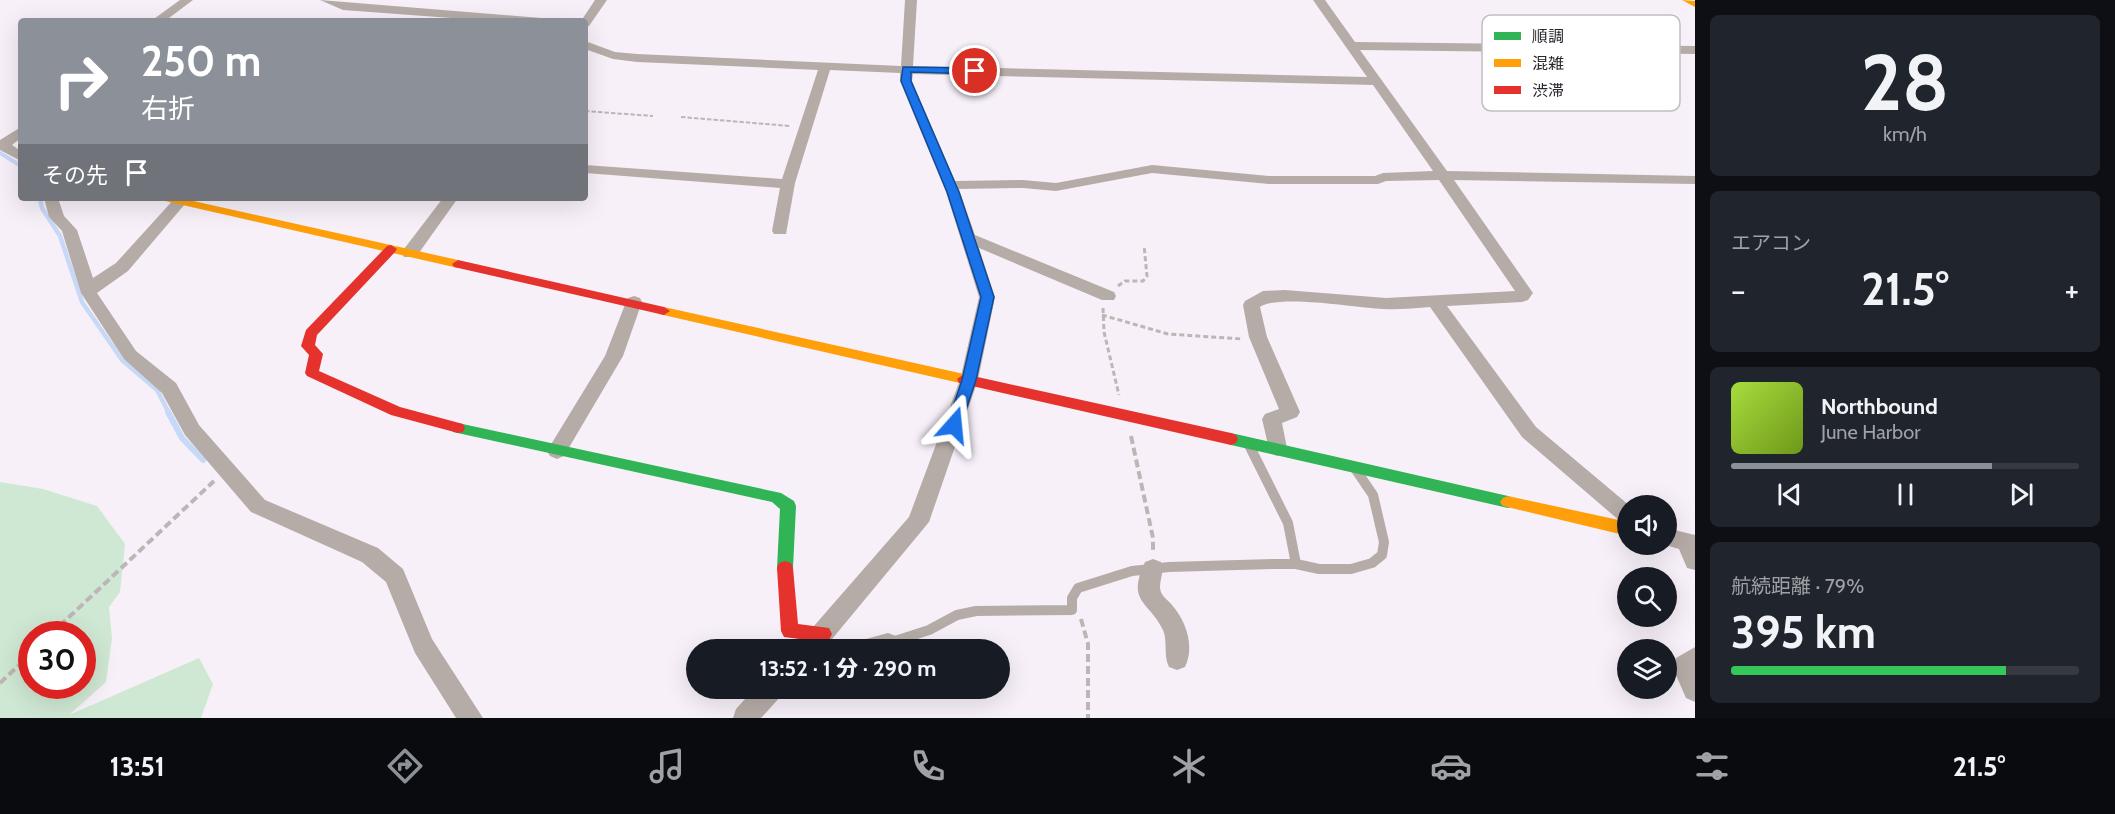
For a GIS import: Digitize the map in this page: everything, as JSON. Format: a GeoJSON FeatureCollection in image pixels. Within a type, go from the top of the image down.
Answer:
{"type":"FeatureCollection","features":[{"type":"Feature","properties":{"kind":"street"},"geometry":{"type":"LineString","coordinates":[[161,18],[187,0]]}},
{"type":"Feature","properties":{"kind":"street"},"geometry":{"type":"LineString","coordinates":[[326,0],[343,7],[498,18]]}},
{"type":"Feature","properties":{"kind":"street"},"geometry":{"type":"LineString","coordinates":[[588,20],[601,0]]}},
{"type":"Feature","properties":{"kind":"street"},"geometry":{"type":"LineString","coordinates":[[818,639],[918,522],[969,380],[987,297],[950,185],[906,81],[911,0]]}},
{"type":"Feature","properties":{"kind":"street"},"geometry":{"type":"LineString","coordinates":[[1277,448],[1272,419],[1290,412],[1258,337],[1251,305],[1263,297],[1285,296],[1386,304],[1435,303],[1522,296],[1526,293],[1467,211],[1445,175],[1319,0]]}},
{"type":"Feature","properties":{"kind":"street"},"geometry":{"type":"LineString","coordinates":[[1686,0],[1695,4]]}},
{"type":"Feature","properties":{"kind":"street"},"geometry":{"type":"LineString","coordinates":[[588,46],[613,56],[637,58],[907,69],[1378,81]]}},
{"type":"Feature","properties":{"kind":"street"},"geometry":{"type":"LineString","coordinates":[[1351,46],[1482,48]]}},
{"type":"Feature","properties":{"kind":"street"},"geometry":{"type":"LineString","coordinates":[[1680,50],[1695,50]]}},
{"type":"Feature","properties":{"kind":"street"},"geometry":{"type":"LineString","coordinates":[[780,231],[788,184],[825,66]]}},
{"type":"Feature","properties":{"kind":"street"},"geometry":{"type":"LineString","coordinates":[[18,133],[2,145],[18,155]]}},
{"type":"Feature","properties":{"kind":"street"},"geometry":{"type":"LineString","coordinates":[[588,169],[788,184]]}},
{"type":"Feature","properties":{"kind":"street"},"geometry":{"type":"LineString","coordinates":[[950,185],[1011,184],[1056,187],[1075,185],[1139,170],[1269,180],[1378,180],[1383,177],[1445,175],[1695,180]]}},
{"type":"Feature","properties":{"kind":"street"},"geometry":{"type":"LineString","coordinates":[[52,201],[57,217],[69,230],[88,289],[130,355],[169,388],[192,430],[258,506],[370,555],[395,576],[423,645],[450,690],[471,718]]}},
{"type":"Feature","properties":{"kind":"street"},"geometry":{"type":"LineString","coordinates":[[88,289],[122,267],[153,235],[172,201]]}},
{"type":"Feature","properties":{"kind":"street"},"geometry":{"type":"LineString","coordinates":[[177,201],[634,302],[1617,526]]}},
{"type":"Feature","properties":{"kind":"street"},"geometry":{"type":"LineString","coordinates":[[410,254],[449,201]]}},
{"type":"Feature","properties":{"kind":"street"},"geometry":{"type":"LineString","coordinates":[[968,238],[1108,296]]}},
{"type":"Feature","properties":{"kind":"street"},"geometry":{"type":"LineString","coordinates":[[391,249],[311,333],[308,346],[316,354],[312,373],[396,411],[481,434],[776,496],[788,506],[785,572],[790,631],[808,639]]}},
{"type":"Feature","properties":{"kind":"street"},"geometry":{"type":"LineString","coordinates":[[557,450],[614,356],[634,302]]}},
{"type":"Feature","properties":{"kind":"street"},"geometry":{"type":"LineString","coordinates":[[1435,303],[1529,432],[1617,507]]}},
{"type":"Feature","properties":{"kind":"street"},"geometry":{"type":"LineString","coordinates":[[1153,569],[1149,585],[1151,598],[1166,615],[1177,634],[1179,645],[1177,659]]}},
{"type":"Feature","properties":{"kind":"street"},"geometry":{"type":"LineString","coordinates":[[1695,658],[1684,666],[1695,690]]}},
{"type":"Feature","properties":{"kind":"street"},"geometry":{"type":"LineString","coordinates":[[746,718],[762,699]]}},
{"type":"Feature","properties":{"kind":"lane"},"geometry":{"type":"LineString","coordinates":[[1247,441],[1288,523],[1296,564]]}},
{"type":"Feature","properties":{"kind":"lane"},"geometry":{"type":"LineString","coordinates":[[903,639],[929,630],[957,615],[976,611],[1072,610],[1072,598],[1078,588],[1132,571],[1169,567],[1296,564],[1319,569],[1351,568],[1372,563],[1382,555],[1384,542],[1373,495],[1353,465]]}},
{"type":"Feature","properties":{"kind":"path"},"geometry":{"type":"LineString","coordinates":[[588,111],[653,116]]}},
{"type":"Feature","properties":{"kind":"path"},"geometry":{"type":"LineString","coordinates":[[681,117],[806,127]]}},
{"type":"Feature","properties":{"kind":"path"},"geometry":{"type":"LineString","coordinates":[[1102,315],[1168,334],[1248,339],[1258,337]]}},
{"type":"Feature","properties":{"kind":"path"},"geometry":{"type":"LineString","coordinates":[[65,621],[227,470]]}},
{"type":"Feature","properties":{"kind":"path"},"geometry":{"type":"LineString","coordinates":[[1072,610],[1079,612],[1088,644],[1088,718]]}},
{"type":"Feature","properties":{"kind":"path"},"geometry":{"type":"LineString","coordinates":[[0,683],[18,666]]}},
{"type":"Feature","properties":{"kind":"green space"},"geometry":{"type":"Polygon","coordinates":[[[0,482],[43,489],[97,506],[125,544],[120,592],[109,607],[112,638],[106,682],[96,691],[96,621],[18,621],[18,699],[87,699],[69,715],[199,658],[213,684],[201,718],[0,718],[0,482]]]}},
{"type":"Feature","properties":{"kind":"waterway"},"geometry":{"type":"LineString","coordinates":[[0,153],[18,164]]}},
{"type":"Feature","properties":{"kind":"waterway"},"geometry":{"type":"LineString","coordinates":[[41,201],[42,208],[60,236],[82,302],[122,360],[157,390],[169,413]]}},
{"type":"Feature","properties":{"kind":"waterway"},"geometry":{"type":"LineString","coordinates":[[168,412],[182,438],[203,460]]}},
{"type":"Feature","properties":{"kind":"traffic: fast"},"geometry":{"type":"LineString","coordinates":[[458,428],[776,497],[788,506],[785,568]]}},
{"type":"Feature","properties":{"kind":"traffic: fast"},"geometry":{"type":"LineString","coordinates":[[1231,439],[1508,502]]}},
{"type":"Feature","properties":{"kind":"traffic: slow"},"geometry":{"type":"LineString","coordinates":[[1686,0],[1695,4]]}},
{"type":"Feature","properties":{"kind":"traffic: slow"},"geometry":{"type":"LineString","coordinates":[[178,201],[458,264]]}},
{"type":"Feature","properties":{"kind":"traffic: slow"},"geometry":{"type":"LineString","coordinates":[[664,311],[964,379]]}},
{"type":"Feature","properties":{"kind":"traffic: slow"},"geometry":{"type":"LineString","coordinates":[[1508,502],[1617,527]]}},
{"type":"Feature","properties":{"kind":"traffic: jam"},"geometry":{"type":"LineString","coordinates":[[391,249],[311,333],[308,346],[316,354],[312,373],[396,411],[458,428]]}},
{"type":"Feature","properties":{"kind":"traffic: jam"},"geometry":{"type":"LineString","coordinates":[[458,264],[664,311]]}},
{"type":"Feature","properties":{"kind":"traffic: jam"},"geometry":{"type":"LineString","coordinates":[[964,379],[1231,439]]}},
{"type":"Feature","properties":{"kind":"traffic: jam"},"geometry":{"type":"LineString","coordinates":[[785,568],[790,631],[823,634]]}},
{"type":"Feature","properties":{"kind":"route"},"geometry":{"type":"LineString","coordinates":[[954,425],[969,380],[987,297],[953,192],[921,111],[906,81],[907,69],[975,71]]}}]}
